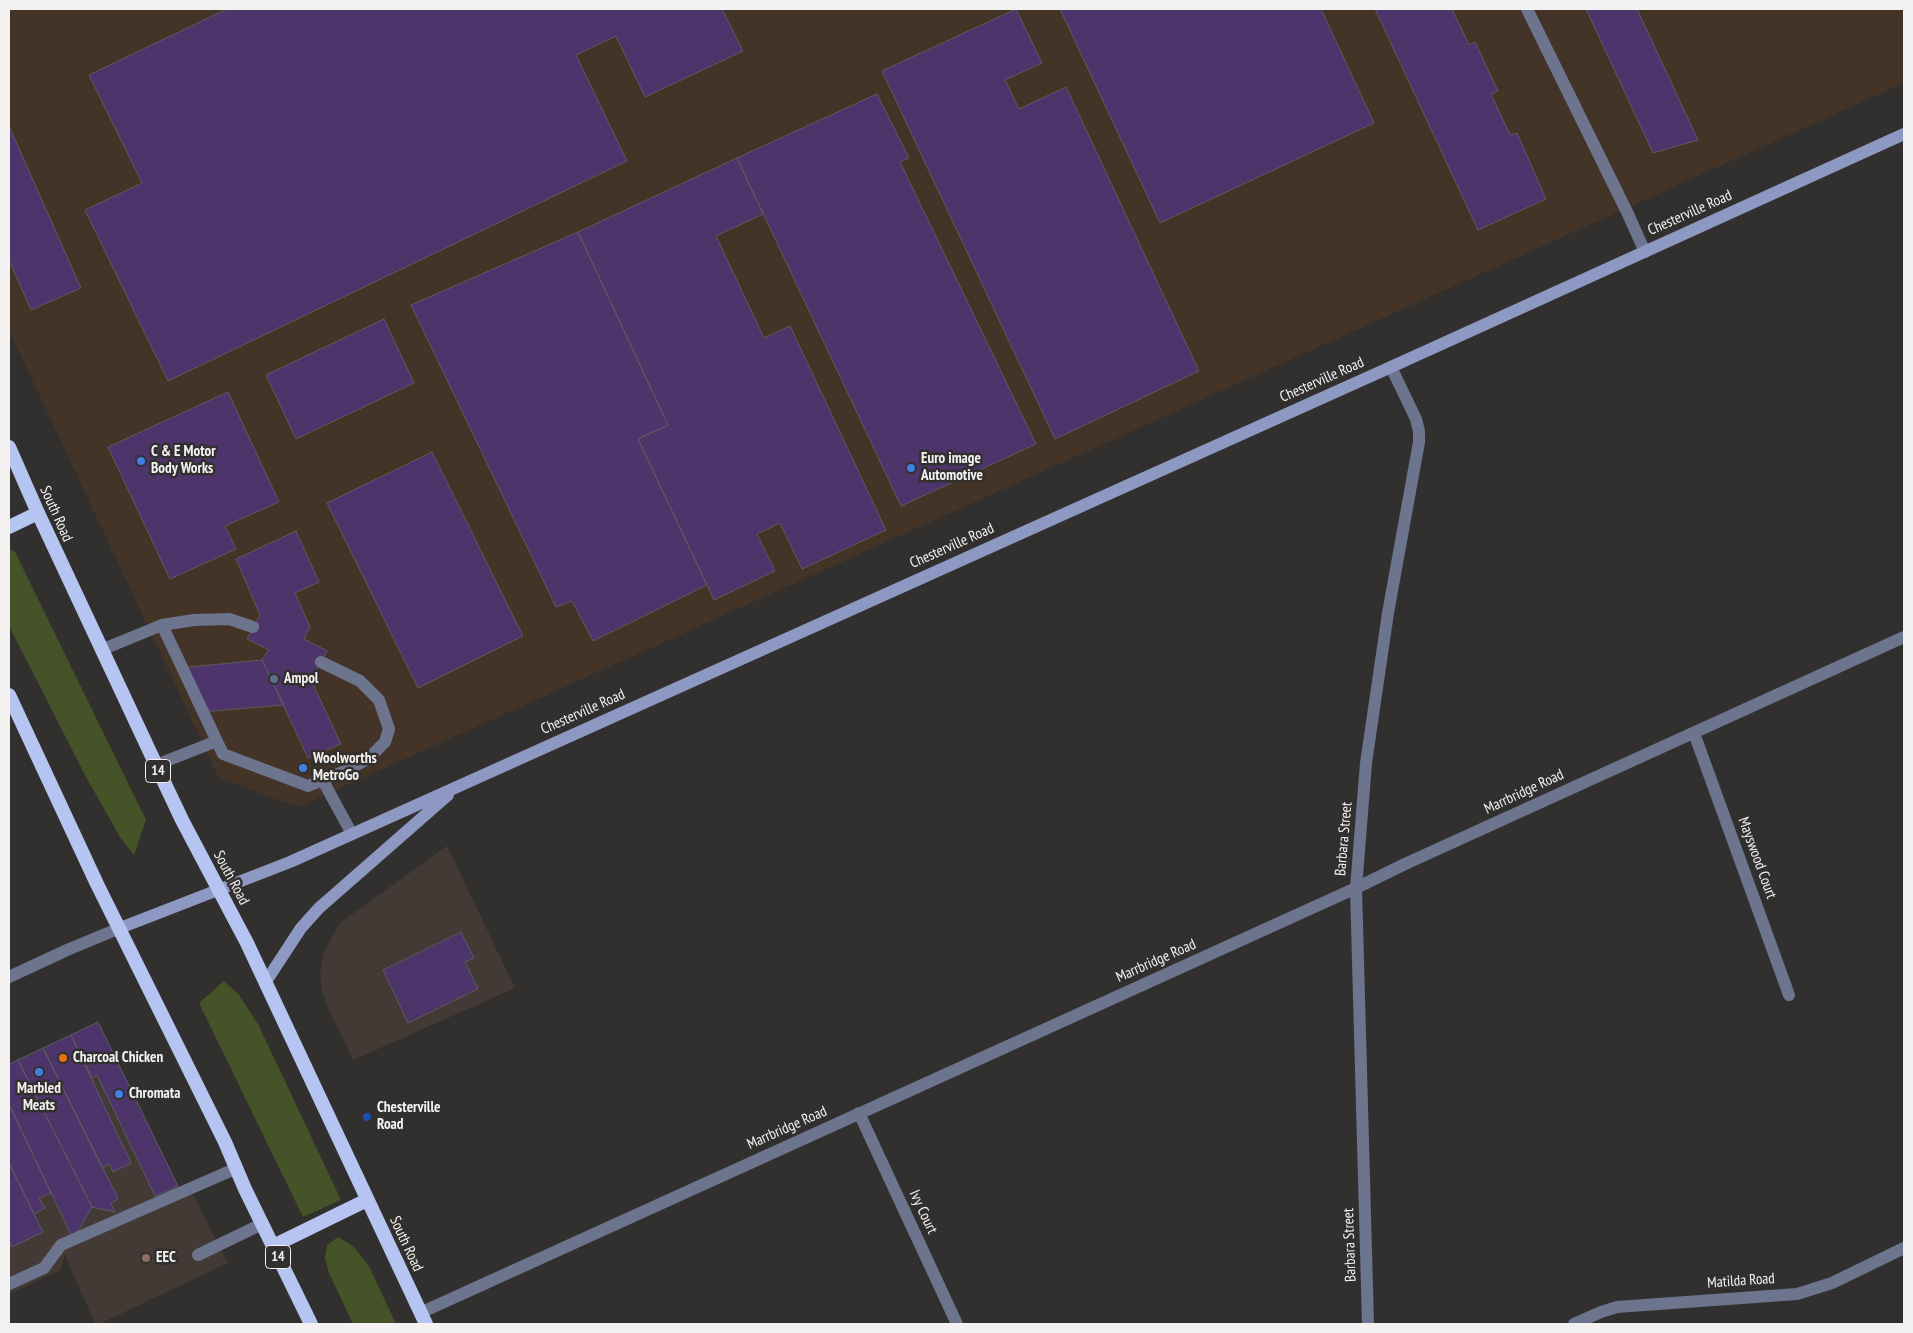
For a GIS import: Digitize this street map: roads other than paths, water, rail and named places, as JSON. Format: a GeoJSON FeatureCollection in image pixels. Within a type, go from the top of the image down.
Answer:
{"type":"FeatureCollection","features":[{"type":"Feature","properties":{"kind":"highway","name":"South Road"},"geometry":{"type":"LineString","coordinates":[[9,447],[156,766],[182,820],[220,889],[423,1318]]}},
{"type":"Feature","properties":{"kind":"highway"},"geometry":{"type":"LineString","coordinates":[[9,527],[38,513]]}},
{"type":"Feature","properties":{"kind":"highway","name":"14"},"geometry":{"type":"LineString","coordinates":[[9,695],[97,884],[226,1142],[262,1224],[311,1324]]}},
{"type":"Feature","properties":{"kind":"highway"},"geometry":{"type":"LineString","coordinates":[[273,1246],[367,1200]]}},
{"type":"Feature","properties":{"kind":"main road","name":"Chesterville Road"},"geometry":{"type":"LineString","coordinates":[[120,928],[290,862],[1904,134]]}},
{"type":"Feature","properties":{"kind":"main road"},"geometry":{"type":"LineString","coordinates":[[265,983],[301,928],[319,908],[457,787]]}},
{"type":"Feature","properties":{"kind":"street"},"geometry":{"type":"LineString","coordinates":[[1527,9],[1645,252]]}},
{"type":"Feature","properties":{"kind":"street","name":"Barbara Street"},"geometry":{"type":"LineString","coordinates":[[1368,1324],[1356,888],[1366,763],[1388,613],[1419,442],[1416,419],[1391,367]]}},
{"type":"Feature","properties":{"kind":"street"},"geometry":{"type":"LineString","coordinates":[[101,650],[162,625],[194,620],[229,620],[253,627]]}},
{"type":"Feature","properties":{"kind":"street"},"geometry":{"type":"LineString","coordinates":[[162,625],[223,754],[308,786],[345,771],[368,759],[385,742],[389,729],[378,700],[360,682],[321,662]]}},
{"type":"Feature","properties":{"kind":"street","name":"Marrbridge Road"},"geometry":{"type":"LineString","coordinates":[[423,1318],[859,1113],[1904,637]]}},
{"type":"Feature","properties":{"kind":"street","name":"Mayswood Court"},"geometry":{"type":"LineString","coordinates":[[1694,733],[1789,995]]}},
{"type":"Feature","properties":{"kind":"street"},"geometry":{"type":"LineString","coordinates":[[156,766],[217,740]]}},
{"type":"Feature","properties":{"kind":"street"},"geometry":{"type":"LineString","coordinates":[[322,779],[352,834]]}},
{"type":"Feature","properties":{"kind":"street","name":"Chesterville Road"},"geometry":{"type":"LineString","coordinates":[[9,977],[120,928]]}},
{"type":"Feature","properties":{"kind":"street","name":"Ivy Court"},"geometry":{"type":"LineString","coordinates":[[859,1113],[957,1324]]}},
{"type":"Feature","properties":{"kind":"street"},"geometry":{"type":"LineString","coordinates":[[9,1284],[44,1268],[61,1245],[237,1168]]}},
{"type":"Feature","properties":{"kind":"street"},"geometry":{"type":"LineString","coordinates":[[198,1255],[262,1224]]}},
{"type":"Feature","properties":{"kind":"street","name":"Matilda Road"},"geometry":{"type":"LineString","coordinates":[[1574,1324],[1617,1307],[1797,1294],[1811,1291],[1904,1248]]}},
{"type":"Feature","properties":{"kind":"place","name":"C & E Motor Body Works"},"geometry":{"type":"Point","coordinates":[141,461]}},
{"type":"Feature","properties":{"kind":"place","name":"Euro image Automotive"},"geometry":{"type":"Point","coordinates":[911,468]}},
{"type":"Feature","properties":{"kind":"place","name":"Ampol"},"geometry":{"type":"Point","coordinates":[274,679]}},
{"type":"Feature","properties":{"kind":"place","name":"Woolworths MetroGo"},"geometry":{"type":"Point","coordinates":[303,768]}},
{"type":"Feature","properties":{"kind":"place","name":"Charcoal Chicken"},"geometry":{"type":"Point","coordinates":[63,1058]}},
{"type":"Feature","properties":{"kind":"place","name":"Marbled Meats"},"geometry":{"type":"Point","coordinates":[39,1072]}},
{"type":"Feature","properties":{"kind":"place","name":"Chromata"},"geometry":{"type":"Point","coordinates":[119,1094]}},
{"type":"Feature","properties":{"kind":"place","name":"Chesterville Road"},"geometry":{"type":"Point","coordinates":[367,1117]}},
{"type":"Feature","properties":{"kind":"place","name":"EEC"},"geometry":{"type":"Point","coordinates":[146,1258]}}]}
